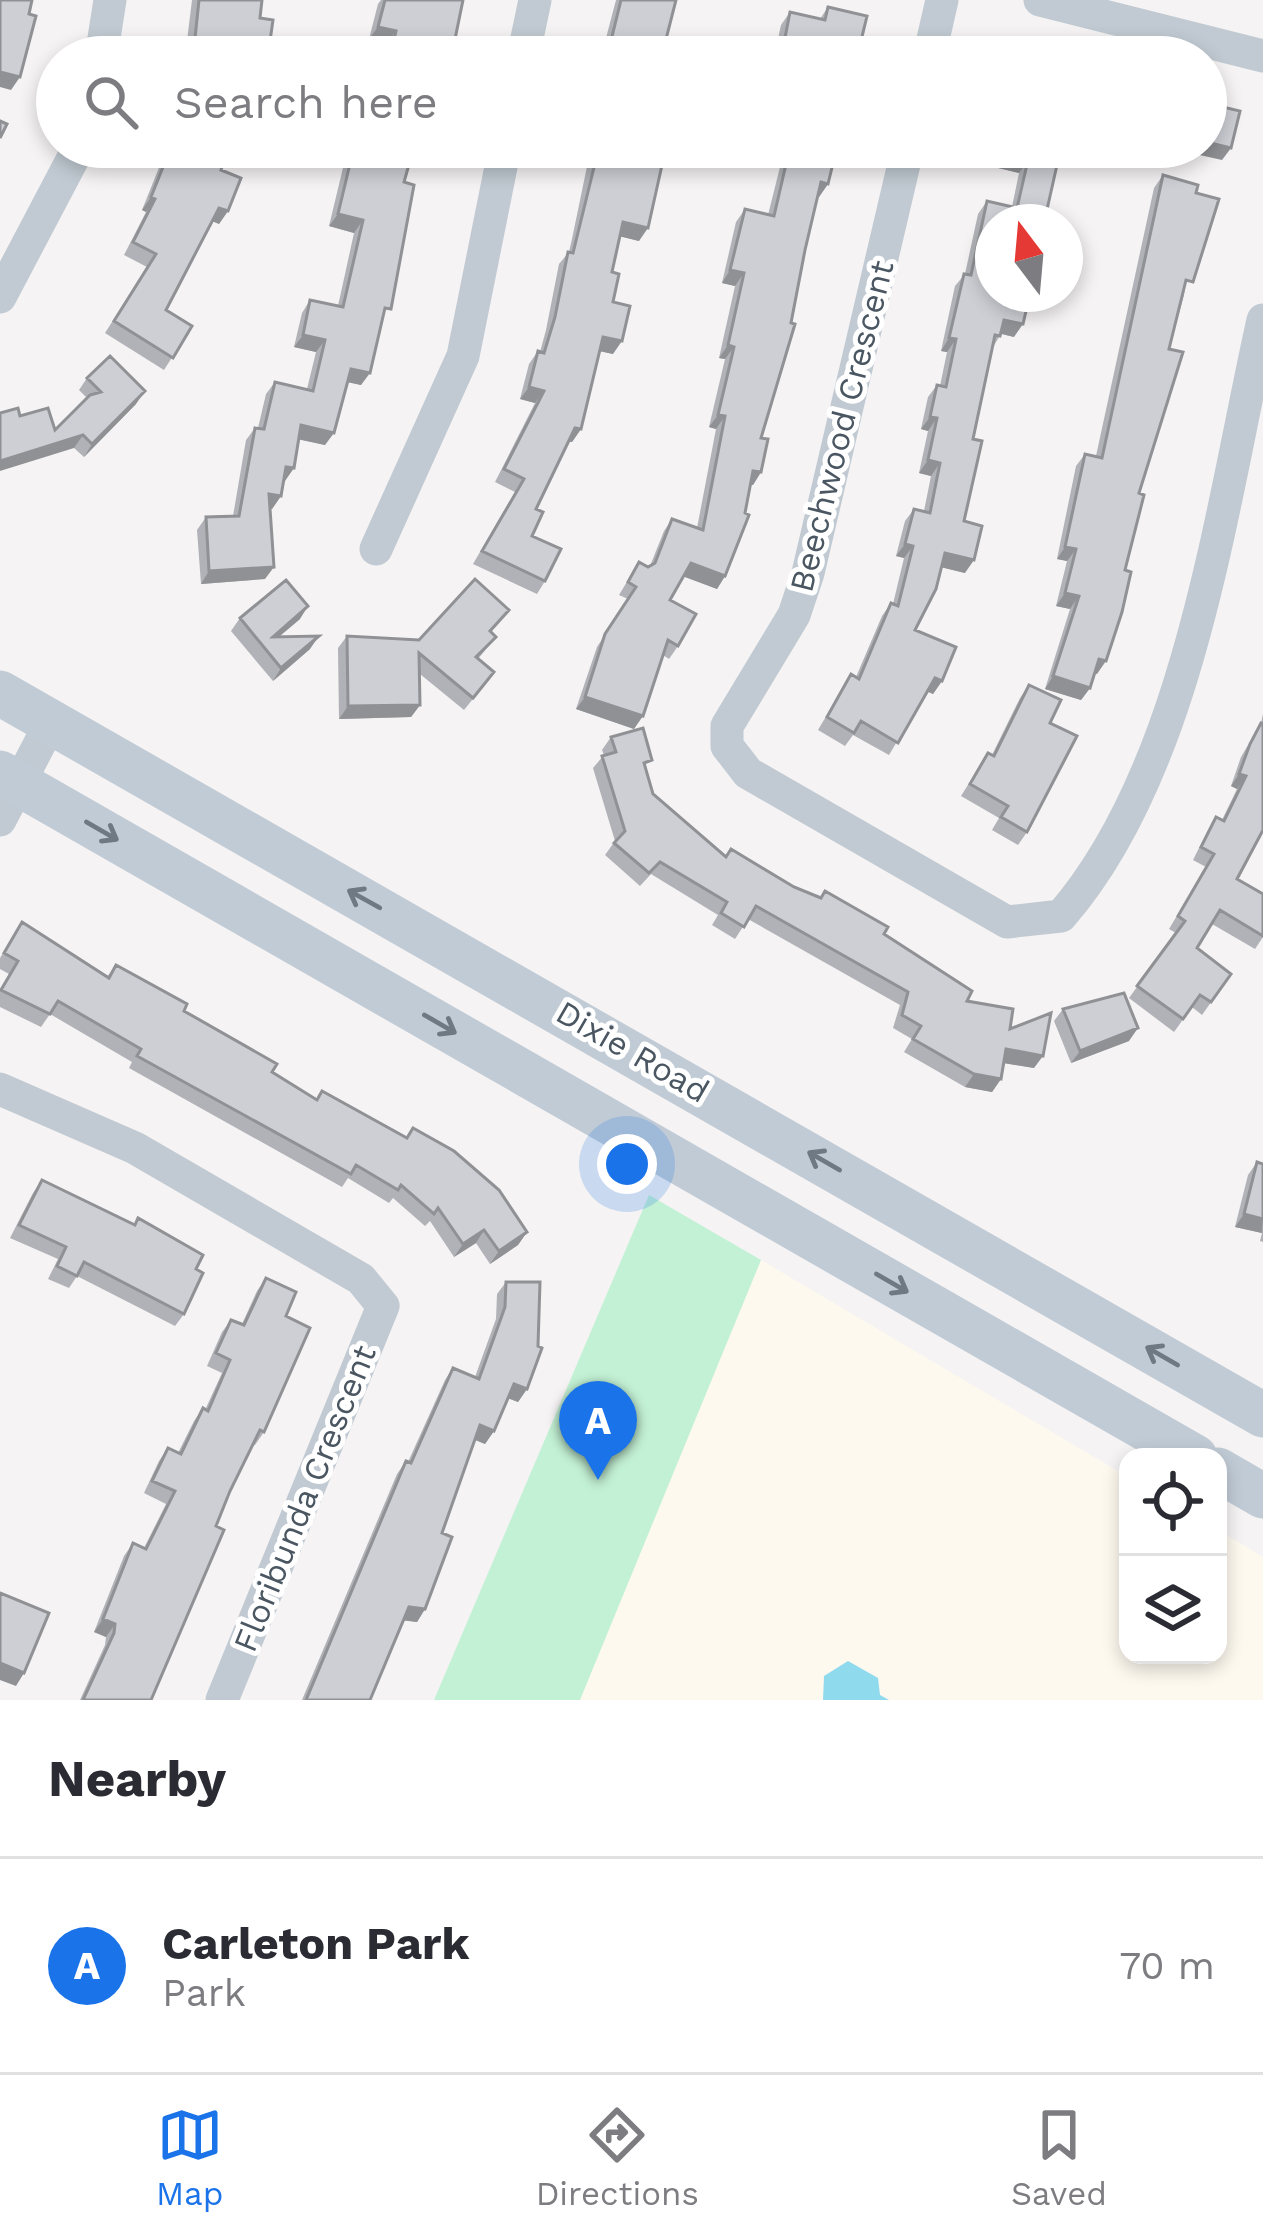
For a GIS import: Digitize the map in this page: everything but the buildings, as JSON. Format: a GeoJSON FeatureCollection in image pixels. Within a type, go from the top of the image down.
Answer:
{"type":"FeatureCollection","features":[{"type":"Feature","properties":{"kind":"main road","name":"Dixie Road"},"geometry":{"type":"LineString","coordinates":[[0,692],[1263,1415]]}},
{"type":"Feature","properties":{"kind":"main road"},"geometry":{"type":"LineString","coordinates":[[6,792],[1179,1448]]}},
{"type":"Feature","properties":{"kind":"main road"},"geometry":{"type":"LineString","coordinates":[[1227,1475],[1263,1496]]}},
{"type":"Feature","properties":{"kind":"street"},"geometry":{"type":"LineString","coordinates":[[104,36],[110,0]]}},
{"type":"Feature","properties":{"kind":"street"},"geometry":{"type":"LineString","coordinates":[[528,36],[535,0]]}},
{"type":"Feature","properties":{"kind":"street"},"geometry":{"type":"LineString","coordinates":[[934,36],[942,0]]}},
{"type":"Feature","properties":{"kind":"street"},"geometry":{"type":"LineString","coordinates":[[1040,0],[1183,36]]}},
{"type":"Feature","properties":{"kind":"street"},"geometry":{"type":"LineString","coordinates":[[1227,47],[1263,56]]}},
{"type":"Feature","properties":{"kind":"street"},"geometry":{"type":"LineString","coordinates":[[0,297],[68,168]]}},
{"type":"Feature","properties":{"kind":"street"},"geometry":{"type":"LineString","coordinates":[[376,549],[463,356],[501,168]]}},
{"type":"Feature","properties":{"kind":"street","name":"Beechwood Crescent"},"geometry":{"type":"LineString","coordinates":[[903,168],[808,573],[794,615],[727,726],[727,746],[748,772],[1007,922],[1060,916],[1082,892],[1108,853],[1178,693],[1263,320]]}},
{"type":"Feature","properties":{"kind":"street"},"geometry":{"type":"LineString","coordinates":[[6,792],[51,722]]}},
{"type":"Feature","properties":{"kind":"street","name":"Floribunda Crescent"},"geometry":{"type":"LineString","coordinates":[[0,1089],[135,1148],[361,1279],[383,1306],[221,1700]]}},
{"type":"Feature","properties":{"kind":"shaded area"},"geometry":{"type":"Polygon","coordinates":[[[761,1260],[1119,1472],[1119,1664],[1227,1664],[1227,1535],[1263,1557],[1263,1700],[577,1700],[761,1260]]]}},
{"type":"Feature","properties":{"kind":"green space"},"geometry":{"type":"Polygon","coordinates":[[[649,1195],[761,1260],[580,1700],[434,1700],[649,1195]]]}},
{"type":"Feature","properties":{"kind":"water"},"geometry":{"type":"Polygon","coordinates":[[[848,1661],[878,1678],[880,1695],[889,1700],[823,1700],[824,1676],[848,1661]]]}},
{"type":"Feature","properties":{"kind":"place","name":"Carleton Park"},"geometry":{"type":"Point","coordinates":[598,1480]}}]}
